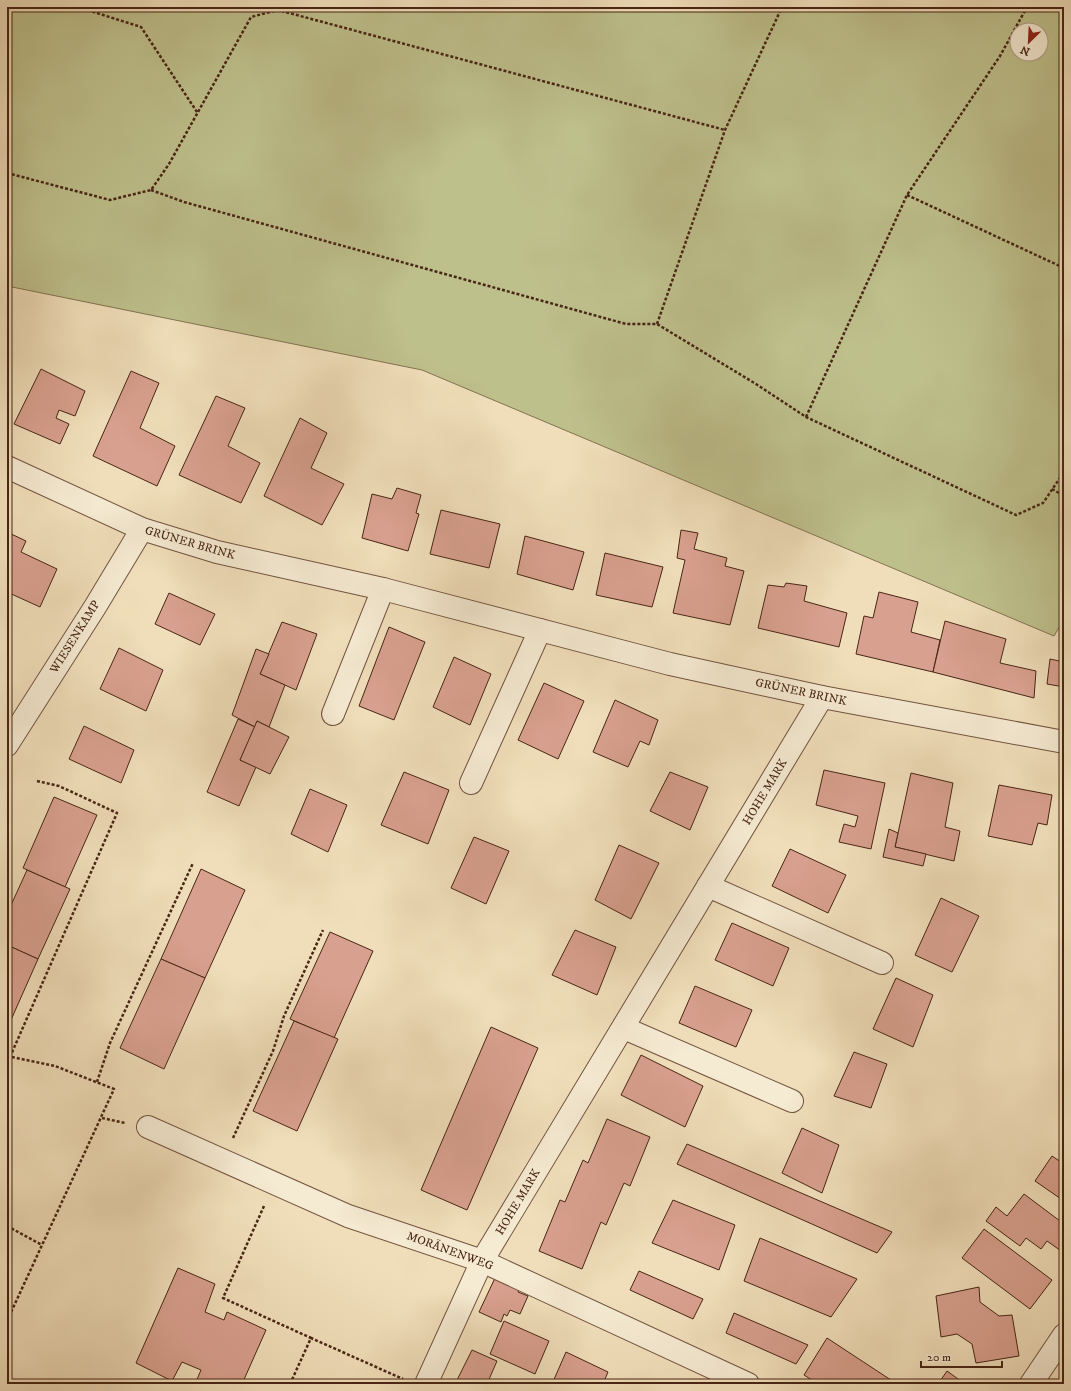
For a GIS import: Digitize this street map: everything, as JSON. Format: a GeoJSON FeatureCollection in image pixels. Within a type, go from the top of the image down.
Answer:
{"type":"FeatureCollection","features":[{"type":"Feature","properties":{"kind":"street","name":"GRÜNER BRINK"},"geometry":{"type":"LineString","coordinates":[[7,467],[142,529],[217,552],[383,590],[670,664],[822,697],[1064,742]]}},
{"type":"Feature","properties":{"kind":"street","name":"WIESENKAMP"},"geometry":{"type":"LineString","coordinates":[[7,745],[95,607],[142,529]]}},
{"type":"Feature","properties":{"kind":"street"},"geometry":{"type":"LineString","coordinates":[[333,714],[383,590]]}},
{"type":"Feature","properties":{"kind":"street"},"geometry":{"type":"LineString","coordinates":[[471,783],[540,630]]}},
{"type":"Feature","properties":{"kind":"street","name":"HOHE MARK"},"geometry":{"type":"LineString","coordinates":[[417,1382],[482,1261],[624,1028],[822,697]]}},
{"type":"Feature","properties":{"kind":"street"},"geometry":{"type":"LineString","coordinates":[[708,886],[882,963]]}},
{"type":"Feature","properties":{"kind":"street"},"geometry":{"type":"LineString","coordinates":[[624,1028],[792,1101]]}},
{"type":"Feature","properties":{"kind":"street","name":"MORÄNENWEG"},"geometry":{"type":"LineString","coordinates":[[148,1127],[348,1216],[482,1261],[748,1384]]}},
{"type":"Feature","properties":{"kind":"street"},"geometry":{"type":"LineString","coordinates":[[1031,1384],[1064,1335]]}},
{"type":"Feature","properties":{"kind":"path"},"geometry":{"type":"LineString","coordinates":[[78,7],[141,28],[196,112]]}},
{"type":"Feature","properties":{"kind":"path"},"geometry":{"type":"LineString","coordinates":[[657,324],[725,130],[782,7]]}},
{"type":"Feature","properties":{"kind":"path"},"geometry":{"type":"LineString","coordinates":[[806,417],[907,195],[1000,56],[1027,7]]}},
{"type":"Feature","properties":{"kind":"path"},"geometry":{"type":"LineString","coordinates":[[151,190],[169,164],[196,112],[251,17],[278,10],[725,130]]}},
{"type":"Feature","properties":{"kind":"path"},"geometry":{"type":"LineString","coordinates":[[7,173],[110,200],[151,190],[184,202],[626,324],[657,324],[756,384],[806,417],[1016,515],[1043,503],[1064,472]]}},
{"type":"Feature","properties":{"kind":"path"},"geometry":{"type":"LineString","coordinates":[[907,195],[1064,268]]}},
{"type":"Feature","properties":{"kind":"path"},"geometry":{"type":"LineString","coordinates":[[1052,489],[1064,496]]}},
{"type":"Feature","properties":{"kind":"path"},"geometry":{"type":"LineString","coordinates":[[7,1321],[114,1089],[54,1066],[8,1057],[117,814],[59,786],[37,781]]}},
{"type":"Feature","properties":{"kind":"path"},"geometry":{"type":"LineString","coordinates":[[97,1082],[110,1043],[193,863]]}},
{"type":"Feature","properties":{"kind":"path"},"geometry":{"type":"LineString","coordinates":[[223,1160],[273,1051],[284,1016],[323,930]]}},
{"type":"Feature","properties":{"kind":"path"},"geometry":{"type":"LineString","coordinates":[[274,1183],[223,1298],[311,1338],[417,1382]]}},
{"type":"Feature","properties":{"kind":"path"},"geometry":{"type":"LineString","coordinates":[[7,1226],[42,1245]]}},
{"type":"Feature","properties":{"kind":"path"},"geometry":{"type":"LineString","coordinates":[[290,1384],[311,1338]]}},
{"type":"Feature","properties":{"kind":"green space"},"geometry":{"type":"Polygon","coordinates":[[[7,7],[1064,7],[1064,619],[1054,636],[422,370],[7,286],[7,7]]]}},
{"type":"Feature","properties":{"kind":"building"},"geometry":{"type":"Polygon","coordinates":[[[41,369],[85,391],[75,416],[59,410],[56,418],[69,424],[60,444],[14,424],[41,369]]]}},
{"type":"Feature","properties":{"kind":"building"},"geometry":{"type":"Polygon","coordinates":[[[131,371],[159,383],[140,428],[175,446],[157,486],[93,456],[131,371]]]}},
{"type":"Feature","properties":{"kind":"building"},"geometry":{"type":"Polygon","coordinates":[[[216,396],[245,408],[228,446],[260,463],[241,503],[179,475],[216,396]]]}},
{"type":"Feature","properties":{"kind":"building"},"geometry":{"type":"Polygon","coordinates":[[[300,418],[327,433],[311,468],[344,484],[322,525],[264,496],[300,418]]]}},
{"type":"Feature","properties":{"kind":"building"},"geometry":{"type":"Polygon","coordinates":[[[397,488],[421,495],[416,513],[419,514],[408,551],[362,538],[372,494],[392,499],[397,488]]]}},
{"type":"Feature","properties":{"kind":"building"},"geometry":{"type":"Polygon","coordinates":[[[441,510],[500,524],[489,568],[430,554],[441,510]]]}},
{"type":"Feature","properties":{"kind":"building"},"geometry":{"type":"Polygon","coordinates":[[[681,530],[698,533],[694,549],[727,558],[725,566],[744,571],[730,625],[673,613],[685,560],[677,558],[681,530]]]}},
{"type":"Feature","properties":{"kind":"building"},"geometry":{"type":"Polygon","coordinates":[[[7,532],[26,541],[21,552],[57,569],[40,607],[7,592],[7,532]]]}},
{"type":"Feature","properties":{"kind":"building"},"geometry":{"type":"Polygon","coordinates":[[[525,536],[584,552],[573,590],[517,574],[525,536]]]}},
{"type":"Feature","properties":{"kind":"building"},"geometry":{"type":"Polygon","coordinates":[[[605,553],[663,567],[652,607],[596,595],[605,553]]]}},
{"type":"Feature","properties":{"kind":"building"},"geometry":{"type":"Polygon","coordinates":[[[786,583],[807,586],[804,601],[847,613],[839,647],[758,628],[768,585],[784,587],[786,583]]]}},
{"type":"Feature","properties":{"kind":"building"},"geometry":{"type":"Polygon","coordinates":[[[879,592],[918,602],[911,632],[940,640],[933,672],[856,654],[864,616],[873,618],[879,592]]]}},
{"type":"Feature","properties":{"kind":"building"},"geometry":{"type":"Polygon","coordinates":[[[169,593],[215,614],[200,645],[155,624],[169,593]]]}},
{"type":"Feature","properties":{"kind":"building"},"geometry":{"type":"Polygon","coordinates":[[[945,621],[1006,639],[1000,663],[1036,671],[1034,698],[933,672],[945,621]]]}},
{"type":"Feature","properties":{"kind":"building"},"geometry":{"type":"Polygon","coordinates":[[[282,622],[317,634],[296,690],[260,674],[282,622]]]}},
{"type":"Feature","properties":{"kind":"building"},"geometry":{"type":"Polygon","coordinates":[[[389,627],[425,642],[394,720],[359,706],[389,627]]]}},
{"type":"Feature","properties":{"kind":"building"},"geometry":{"type":"Polygon","coordinates":[[[119,648],[163,670],[146,711],[100,689],[119,648]]]}},
{"type":"Feature","properties":{"kind":"building"},"geometry":{"type":"Polygon","coordinates":[[[256,649],[269,654],[260,674],[285,685],[269,727],[257,721],[255,727],[232,715],[256,649]]]}},
{"type":"Feature","properties":{"kind":"building"},"geometry":{"type":"Polygon","coordinates":[[[454,657],[491,674],[470,725],[433,707],[454,657]]]}},
{"type":"Feature","properties":{"kind":"building"},"geometry":{"type":"Polygon","coordinates":[[[1050,659],[1064,662],[1064,687],[1047,684],[1050,659]]]}},
{"type":"Feature","properties":{"kind":"building"},"geometry":{"type":"Polygon","coordinates":[[[544,683],[584,701],[558,759],[518,740],[544,683]]]}},
{"type":"Feature","properties":{"kind":"building"},"geometry":{"type":"Polygon","coordinates":[[[615,700],[658,720],[649,745],[640,741],[628,767],[593,752],[615,700]]]}},
{"type":"Feature","properties":{"kind":"building"},"geometry":{"type":"Polygon","coordinates":[[[238,719],[255,727],[240,760],[256,767],[239,806],[207,792],[238,719]]]}},
{"type":"Feature","properties":{"kind":"building"},"geometry":{"type":"Polygon","coordinates":[[[257,721],[289,737],[270,774],[240,760],[257,721]]]}},
{"type":"Feature","properties":{"kind":"building"},"geometry":{"type":"Polygon","coordinates":[[[84,726],[134,750],[121,783],[69,759],[84,726]]]}},
{"type":"Feature","properties":{"kind":"building"},"geometry":{"type":"Polygon","coordinates":[[[824,770],[885,783],[871,849],[839,842],[844,824],[855,827],[858,816],[816,805],[824,770]]]}},
{"type":"Feature","properties":{"kind":"building"},"geometry":{"type":"Polygon","coordinates":[[[404,772],[449,790],[428,844],[381,825],[404,772]]]}},
{"type":"Feature","properties":{"kind":"building"},"geometry":{"type":"Polygon","coordinates":[[[670,772],[708,787],[690,830],[650,811],[670,772]]]}},
{"type":"Feature","properties":{"kind":"building"},"geometry":{"type":"Polygon","coordinates":[[[911,773],[953,783],[945,827],[960,831],[954,861],[895,847],[911,773]]]}},
{"type":"Feature","properties":{"kind":"building"},"geometry":{"type":"Polygon","coordinates":[[[999,785],[1052,795],[1047,825],[1038,823],[1032,845],[988,836],[999,785]]]}},
{"type":"Feature","properties":{"kind":"building"},"geometry":{"type":"Polygon","coordinates":[[[310,789],[347,805],[328,852],[291,834],[310,789]]]}},
{"type":"Feature","properties":{"kind":"building"},"geometry":{"type":"Polygon","coordinates":[[[54,797],[97,815],[65,887],[23,868],[54,797]]]}},
{"type":"Feature","properties":{"kind":"building"},"geometry":{"type":"Polygon","coordinates":[[[889,829],[898,833],[895,847],[926,854],[923,866],[883,857],[889,829]]]}},
{"type":"Feature","properties":{"kind":"building"},"geometry":{"type":"Polygon","coordinates":[[[474,837],[509,851],[486,904],[451,888],[474,837]]]}},
{"type":"Feature","properties":{"kind":"building"},"geometry":{"type":"Polygon","coordinates":[[[619,845],[659,863],[631,919],[595,900],[619,845]]]}},
{"type":"Feature","properties":{"kind":"building"},"geometry":{"type":"Polygon","coordinates":[[[790,849],[846,875],[828,913],[772,886],[790,849]]]}},
{"type":"Feature","properties":{"kind":"building"},"geometry":{"type":"Polygon","coordinates":[[[201,869],[245,890],[205,978],[161,959],[201,869]]]}},
{"type":"Feature","properties":{"kind":"building"},"geometry":{"type":"Polygon","coordinates":[[[27,870],[70,889],[38,959],[7,945],[7,914],[27,870]]]}},
{"type":"Feature","properties":{"kind":"building"},"geometry":{"type":"Polygon","coordinates":[[[941,898],[979,916],[952,972],[915,955],[941,898]]]}},
{"type":"Feature","properties":{"kind":"building"},"geometry":{"type":"Polygon","coordinates":[[[732,923],[789,948],[773,986],[715,960],[732,923]]]}},
{"type":"Feature","properties":{"kind":"building"},"geometry":{"type":"Polygon","coordinates":[[[575,930],[616,947],[597,995],[552,975],[575,930]]]}},
{"type":"Feature","properties":{"kind":"building"},"geometry":{"type":"Polygon","coordinates":[[[330,932],[373,951],[334,1038],[290,1019],[330,932]]]}},
{"type":"Feature","properties":{"kind":"building"},"geometry":{"type":"Polygon","coordinates":[[[7,945],[38,959],[7,1029],[7,945]]]}},
{"type":"Feature","properties":{"kind":"building"},"geometry":{"type":"Polygon","coordinates":[[[161,959],[205,978],[164,1069],[120,1048],[161,959]]]}},
{"type":"Feature","properties":{"kind":"building"},"geometry":{"type":"Polygon","coordinates":[[[896,978],[933,995],[913,1047],[873,1029],[896,978]]]}},
{"type":"Feature","properties":{"kind":"building"},"geometry":{"type":"Polygon","coordinates":[[[695,986],[752,1010],[736,1047],[679,1023],[695,986]]]}},
{"type":"Feature","properties":{"kind":"building"},"geometry":{"type":"Polygon","coordinates":[[[294,1021],[338,1039],[297,1131],[253,1111],[294,1021]]]}},
{"type":"Feature","properties":{"kind":"building"},"geometry":{"type":"Polygon","coordinates":[[[491,1027],[538,1048],[467,1210],[421,1190],[491,1027]]]}},
{"type":"Feature","properties":{"kind":"building"},"geometry":{"type":"Polygon","coordinates":[[[854,1052],[887,1064],[871,1108],[834,1096],[854,1052]]]}},
{"type":"Feature","properties":{"kind":"building"},"geometry":{"type":"Polygon","coordinates":[[[641,1055],[703,1086],[685,1127],[621,1095],[641,1055]]]}},
{"type":"Feature","properties":{"kind":"building"},"geometry":{"type":"Polygon","coordinates":[[[607,1119],[650,1137],[630,1186],[624,1183],[606,1225],[601,1222],[582,1269],[539,1251],[560,1200],[565,1202],[583,1160],[588,1163],[607,1119]]]}},
{"type":"Feature","properties":{"kind":"building"},"geometry":{"type":"Polygon","coordinates":[[[802,1128],[839,1145],[822,1193],[782,1173],[802,1128]]]}},
{"type":"Feature","properties":{"kind":"building"},"geometry":{"type":"Polygon","coordinates":[[[687,1144],[892,1232],[877,1253],[677,1164],[687,1144]]]}},
{"type":"Feature","properties":{"kind":"building"},"geometry":{"type":"Polygon","coordinates":[[[1052,1156],[1064,1164],[1064,1201],[1035,1181],[1052,1156]]]}},
{"type":"Feature","properties":{"kind":"building"},"geometry":{"type":"Polygon","coordinates":[[[1024,1194],[1064,1224],[1064,1253],[1047,1241],[1041,1249],[1026,1238],[1020,1246],[986,1221],[996,1207],[1007,1216],[1024,1194]]]}},
{"type":"Feature","properties":{"kind":"building"},"geometry":{"type":"Polygon","coordinates":[[[673,1200],[735,1225],[719,1270],[652,1243],[673,1200]]]}},
{"type":"Feature","properties":{"kind":"building"},"geometry":{"type":"Polygon","coordinates":[[[984,1229],[1052,1280],[1030,1309],[962,1258],[984,1229]]]}},
{"type":"Feature","properties":{"kind":"building"},"geometry":{"type":"Polygon","coordinates":[[[760,1238],[857,1279],[831,1317],[744,1281],[760,1238]]]}},
{"type":"Feature","properties":{"kind":"building"},"geometry":{"type":"Polygon","coordinates":[[[178,1268],[215,1284],[205,1312],[224,1320],[227,1312],[266,1330],[242,1384],[195,1384],[201,1370],[182,1362],[172,1381],[136,1363],[178,1268]]]}},
{"type":"Feature","properties":{"kind":"building"},"geometry":{"type":"Polygon","coordinates":[[[639,1271],[703,1299],[693,1319],[630,1290],[639,1271]]]}},
{"type":"Feature","properties":{"kind":"building"},"geometry":{"type":"Polygon","coordinates":[[[495,1278],[519,1289],[518,1292],[528,1296],[520,1314],[510,1310],[507,1316],[504,1314],[501,1322],[479,1312],[495,1278]]]}},
{"type":"Feature","properties":{"kind":"building"},"geometry":{"type":"Polygon","coordinates":[[[979,1287],[980,1302],[999,1316],[1012,1315],[1019,1356],[976,1363],[972,1344],[957,1334],[941,1337],[936,1296],[979,1287]]]}},
{"type":"Feature","properties":{"kind":"building"},"geometry":{"type":"Polygon","coordinates":[[[734,1313],[808,1345],[796,1364],[726,1333],[734,1313]]]}},
{"type":"Feature","properties":{"kind":"building"},"geometry":{"type":"Polygon","coordinates":[[[504,1321],[549,1341],[535,1374],[490,1354],[504,1321]]]}},
{"type":"Feature","properties":{"kind":"building"},"geometry":{"type":"Polygon","coordinates":[[[827,1338],[897,1384],[818,1384],[804,1375],[827,1338]]]}},
{"type":"Feature","properties":{"kind":"building"},"geometry":{"type":"Polygon","coordinates":[[[472,1350],[497,1361],[487,1384],[455,1384],[472,1350]]]}},
{"type":"Feature","properties":{"kind":"building"},"geometry":{"type":"Polygon","coordinates":[[[566,1352],[608,1372],[603,1384],[552,1384],[566,1352]]]}},
{"type":"Feature","properties":{"kind":"building"},"geometry":{"type":"Polygon","coordinates":[[[947,1371],[965,1384],[938,1384],[947,1371]]]}}]}
